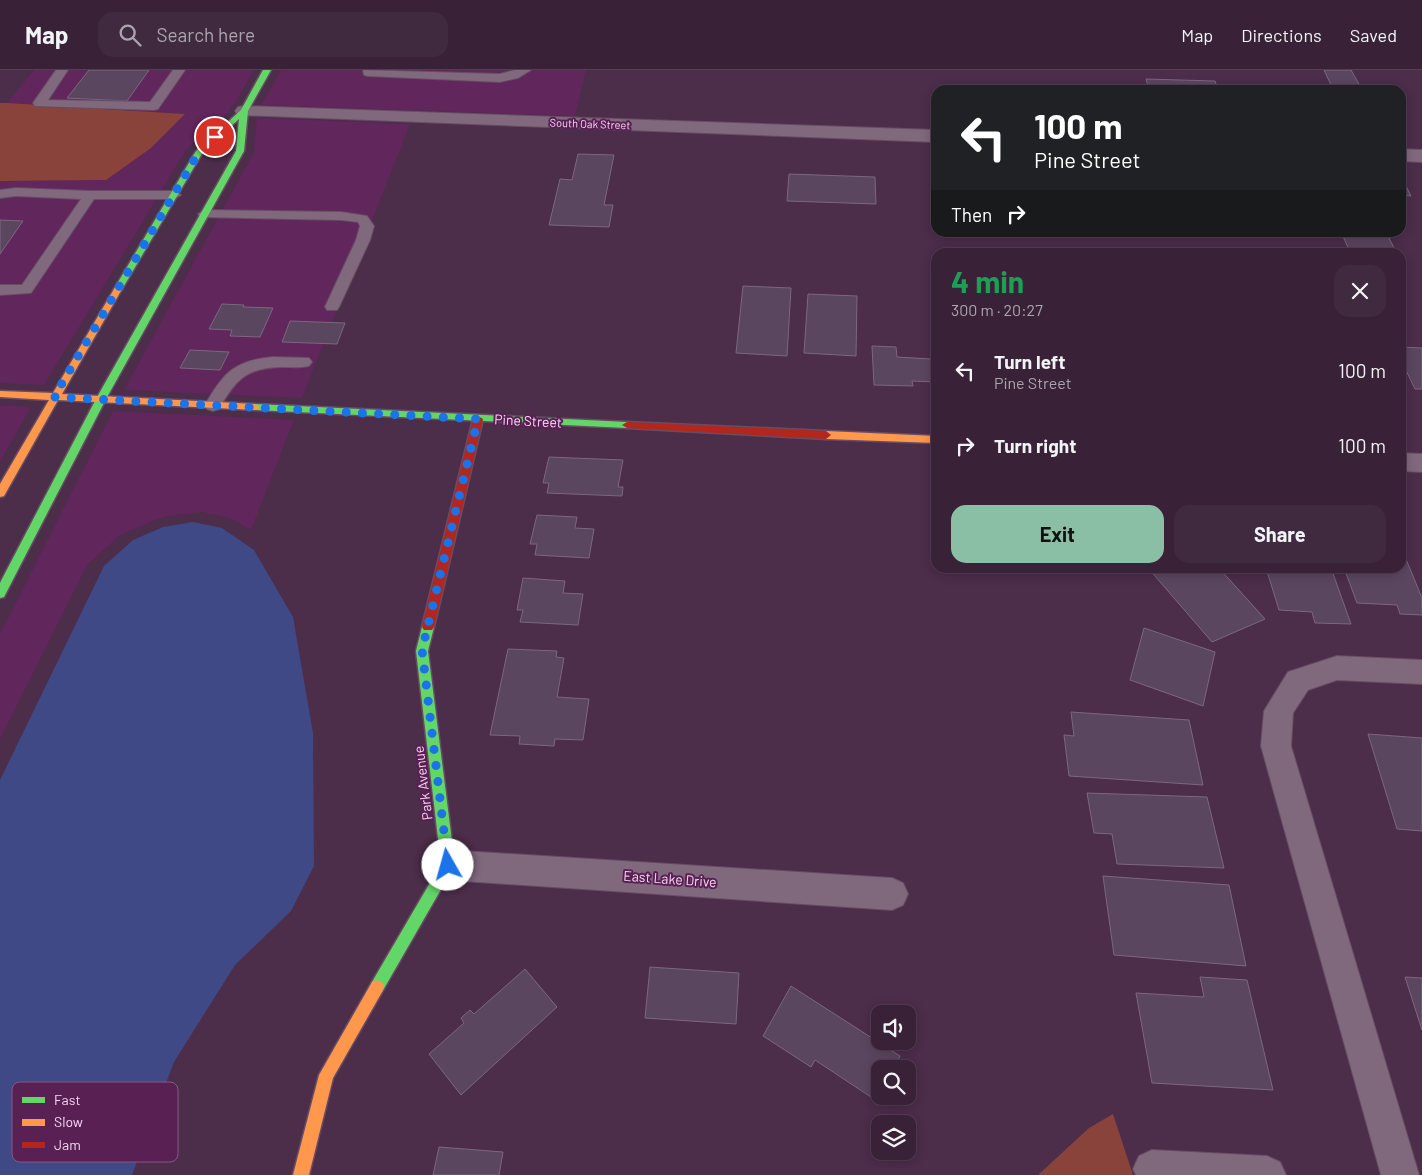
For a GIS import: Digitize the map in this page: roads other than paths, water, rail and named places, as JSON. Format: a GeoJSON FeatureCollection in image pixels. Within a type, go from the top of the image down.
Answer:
{"type":"FeatureCollection","features":[{"type":"Feature","properties":{"kind":"street"},"geometry":{"type":"LineString","coordinates":[[0,493],[54,397],[200,150],[244,111],[268,70]]}},
{"type":"Feature","properties":{"kind":"street"},"geometry":{"type":"LineString","coordinates":[[0,594],[101,400],[240,151],[244,111]]}},
{"type":"Feature","properties":{"kind":"street","name":"South Oak Street"},"geometry":{"type":"LineString","coordinates":[[244,111],[931,136]]}},
{"type":"Feature","properties":{"kind":"street"},"geometry":{"type":"LineString","coordinates":[[1406,155],[1422,156]]}},
{"type":"Feature","properties":{"kind":"street","name":"Pine Street"},"geometry":{"type":"LineString","coordinates":[[0,394],[931,440]]}},
{"type":"Feature","properties":{"kind":"street","name":"Park Avenue"},"geometry":{"type":"LineString","coordinates":[[448,865],[422,650],[478,419]]}},
{"type":"Feature","properties":{"kind":"street"},"geometry":{"type":"LineString","coordinates":[[1406,462],[1422,463]]}},
{"type":"Feature","properties":{"kind":"street"},"geometry":{"type":"LineString","coordinates":[[1400,1175],[1276,746],[1279,711],[1298,681],[1337,668],[1422,672]]}},
{"type":"Feature","properties":{"kind":"street"},"geometry":{"type":"LineString","coordinates":[[301,1175],[326,1076],[448,865]]}},
{"type":"Feature","properties":{"kind":"street","name":"East Lake Drive"},"geometry":{"type":"LineString","coordinates":[[448,865],[892,894]]}},
{"type":"Feature","properties":{"kind":"street"},"geometry":{"type":"LineString","coordinates":[[1152,1169],[1267,1175]]}},
{"type":"Feature","properties":{"kind":"lane"},"geometry":{"type":"LineString","coordinates":[[62,70],[39,103],[154,106],[179,70]]}},
{"type":"Feature","properties":{"kind":"lane"},"geometry":{"type":"LineString","coordinates":[[369,71],[500,78],[514,76],[525,70]]}},
{"type":"Feature","properties":{"kind":"lane"},"geometry":{"type":"LineString","coordinates":[[0,194],[16,192],[90,195],[174,195]]}},
{"type":"Feature","properties":{"kind":"lane"},"geometry":{"type":"LineString","coordinates":[[0,290],[26,290],[90,195]]}},
{"type":"Feature","properties":{"kind":"lane"},"geometry":{"type":"LineString","coordinates":[[205,214],[362,218],[367,226],[363,240],[332,307]]}},
{"type":"Feature","properties":{"kind":"lane"},"geometry":{"type":"LineString","coordinates":[[213,405],[222,388],[239,369],[261,362],[304,362]]}},
{"type":"Feature","properties":{"kind":"water"},"geometry":{"type":"Polygon","coordinates":[[[193,522],[222,528],[254,550],[293,617],[313,733],[314,866],[291,911],[235,965],[174,1062],[167,1082],[12,1082],[12,1162],[137,1162],[132,1175],[0,1175],[0,780],[104,566],[133,540],[163,527],[193,522]]]}}]}
